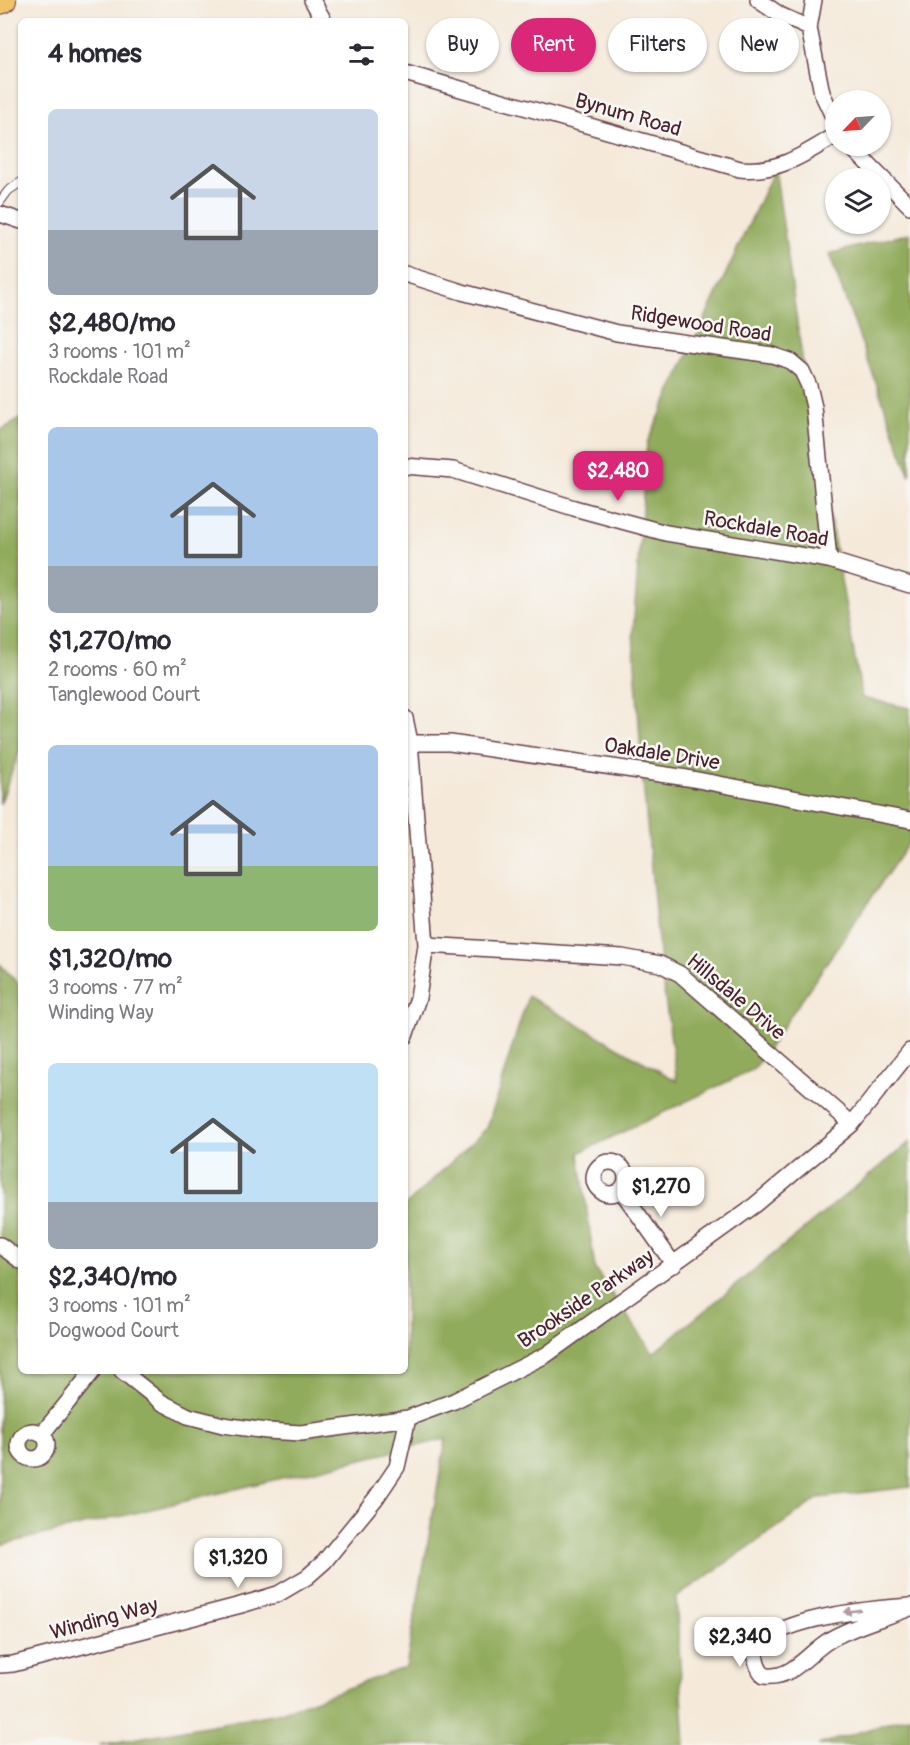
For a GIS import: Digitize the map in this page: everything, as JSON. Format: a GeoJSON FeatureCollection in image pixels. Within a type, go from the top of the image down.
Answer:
{"type":"FeatureCollection","features":[{"type":"Feature","properties":{"kind":"street"},"geometry":{"type":"LineString","coordinates":[[312,0],[322,18]]}},
{"type":"Feature","properties":{"kind":"street"},"geometry":{"type":"LineString","coordinates":[[758,0],[780,15],[809,28]]}},
{"type":"Feature","properties":{"kind":"street"},"geometry":{"type":"LineString","coordinates":[[814,0],[809,28],[825,99]]}},
{"type":"Feature","properties":{"kind":"street","name":"Bynum Road"},"geometry":{"type":"LineString","coordinates":[[408,75],[740,169],[775,168],[825,141]]}},
{"type":"Feature","properties":{"kind":"street"},"geometry":{"type":"LineString","coordinates":[[860,156],[910,206]]}},
{"type":"Feature","properties":{"kind":"street"},"geometry":{"type":"LineString","coordinates":[[0,214],[18,220]]}},
{"type":"Feature","properties":{"kind":"street","name":"Ridgewood Road"},"geometry":{"type":"LineString","coordinates":[[408,275],[462,292],[617,333],[772,355],[790,361],[802,371],[814,407],[829,560]]}},
{"type":"Feature","properties":{"kind":"street","name":"Rockdale Road"},"geometry":{"type":"LineString","coordinates":[[408,466],[453,470],[574,508],[666,532],[829,560],[910,585]]}},
{"type":"Feature","properties":{"kind":"street"},"geometry":{"type":"LineString","coordinates":[[408,743],[426,945],[418,998],[408,1027]]}},
{"type":"Feature","properties":{"kind":"street","name":"Oakdale Drive"},"geometry":{"type":"LineString","coordinates":[[408,743],[450,743],[676,777],[910,820]]}},
{"type":"Feature","properties":{"kind":"street","name":"Hillsdale Drive"},"geometry":{"type":"LineString","coordinates":[[426,945],[622,957],[660,964],[680,974],[852,1124]]}},
{"type":"Feature","properties":{"kind":"street","name":"Brookside Parkway"},"geometry":{"type":"LineString","coordinates":[[126,1374],[161,1402],[188,1416],[223,1425],[301,1433],[408,1418],[454,1401],[546,1355],[764,1198],[852,1124],[910,1052]]}},
{"type":"Feature","properties":{"kind":"street"},"geometry":{"type":"LineString","coordinates":[[621,1190],[674,1265]]}},
{"type":"Feature","properties":{"kind":"street"},"geometry":{"type":"LineString","coordinates":[[0,1245],[18,1259]]}},
{"type":"Feature","properties":{"kind":"street"},"geometry":{"type":"LineString","coordinates":[[42,1434],[91,1374]]}},
{"type":"Feature","properties":{"kind":"street","name":"Winding Way"},"geometry":{"type":"LineString","coordinates":[[0,1665],[13,1664],[241,1605],[278,1594],[307,1577],[324,1562],[376,1498],[397,1467],[408,1418]]}},
{"type":"Feature","properties":{"kind":"street"},"geometry":{"type":"LineString","coordinates":[[910,1607],[833,1638],[790,1673],[777,1677],[764,1676],[757,1667],[754,1658],[758,1646],[771,1636],[790,1627],[835,1614],[910,1607]]}},
{"type":"Feature","properties":{"kind":"lane"},"geometry":{"type":"LineString","coordinates":[[0,202],[8,191],[18,184]]}},
{"type":"Feature","properties":{"kind":"green space"},"geometry":{"type":"Polygon","coordinates":[[[775,168],[805,378],[862,698],[910,708],[910,841],[754,1069],[579,1153],[595,1269],[653,1353],[910,1142],[910,1487],[819,1498],[676,1598],[685,1745],[99,1745],[278,1713],[406,1667],[446,1439],[0,1545],[0,964],[18,984],[18,1374],[408,1374],[408,1203],[487,1128],[528,996],[677,1081],[660,964],[642,771],[633,632],[647,443],[775,168]]]}},
{"type":"Feature","properties":{"kind":"green space"},"geometry":{"type":"Polygon","coordinates":[[[910,233],[910,476],[829,254],[910,233]]]}},
{"type":"Feature","properties":{"kind":"green space"},"geometry":{"type":"Polygon","coordinates":[[[18,420],[18,755],[0,804],[0,431],[18,420]]]}},
{"type":"Feature","properties":{"kind":"green space"},"geometry":{"type":"Polygon","coordinates":[[[910,1716],[910,1745],[818,1745],[910,1716]]]}}]}
